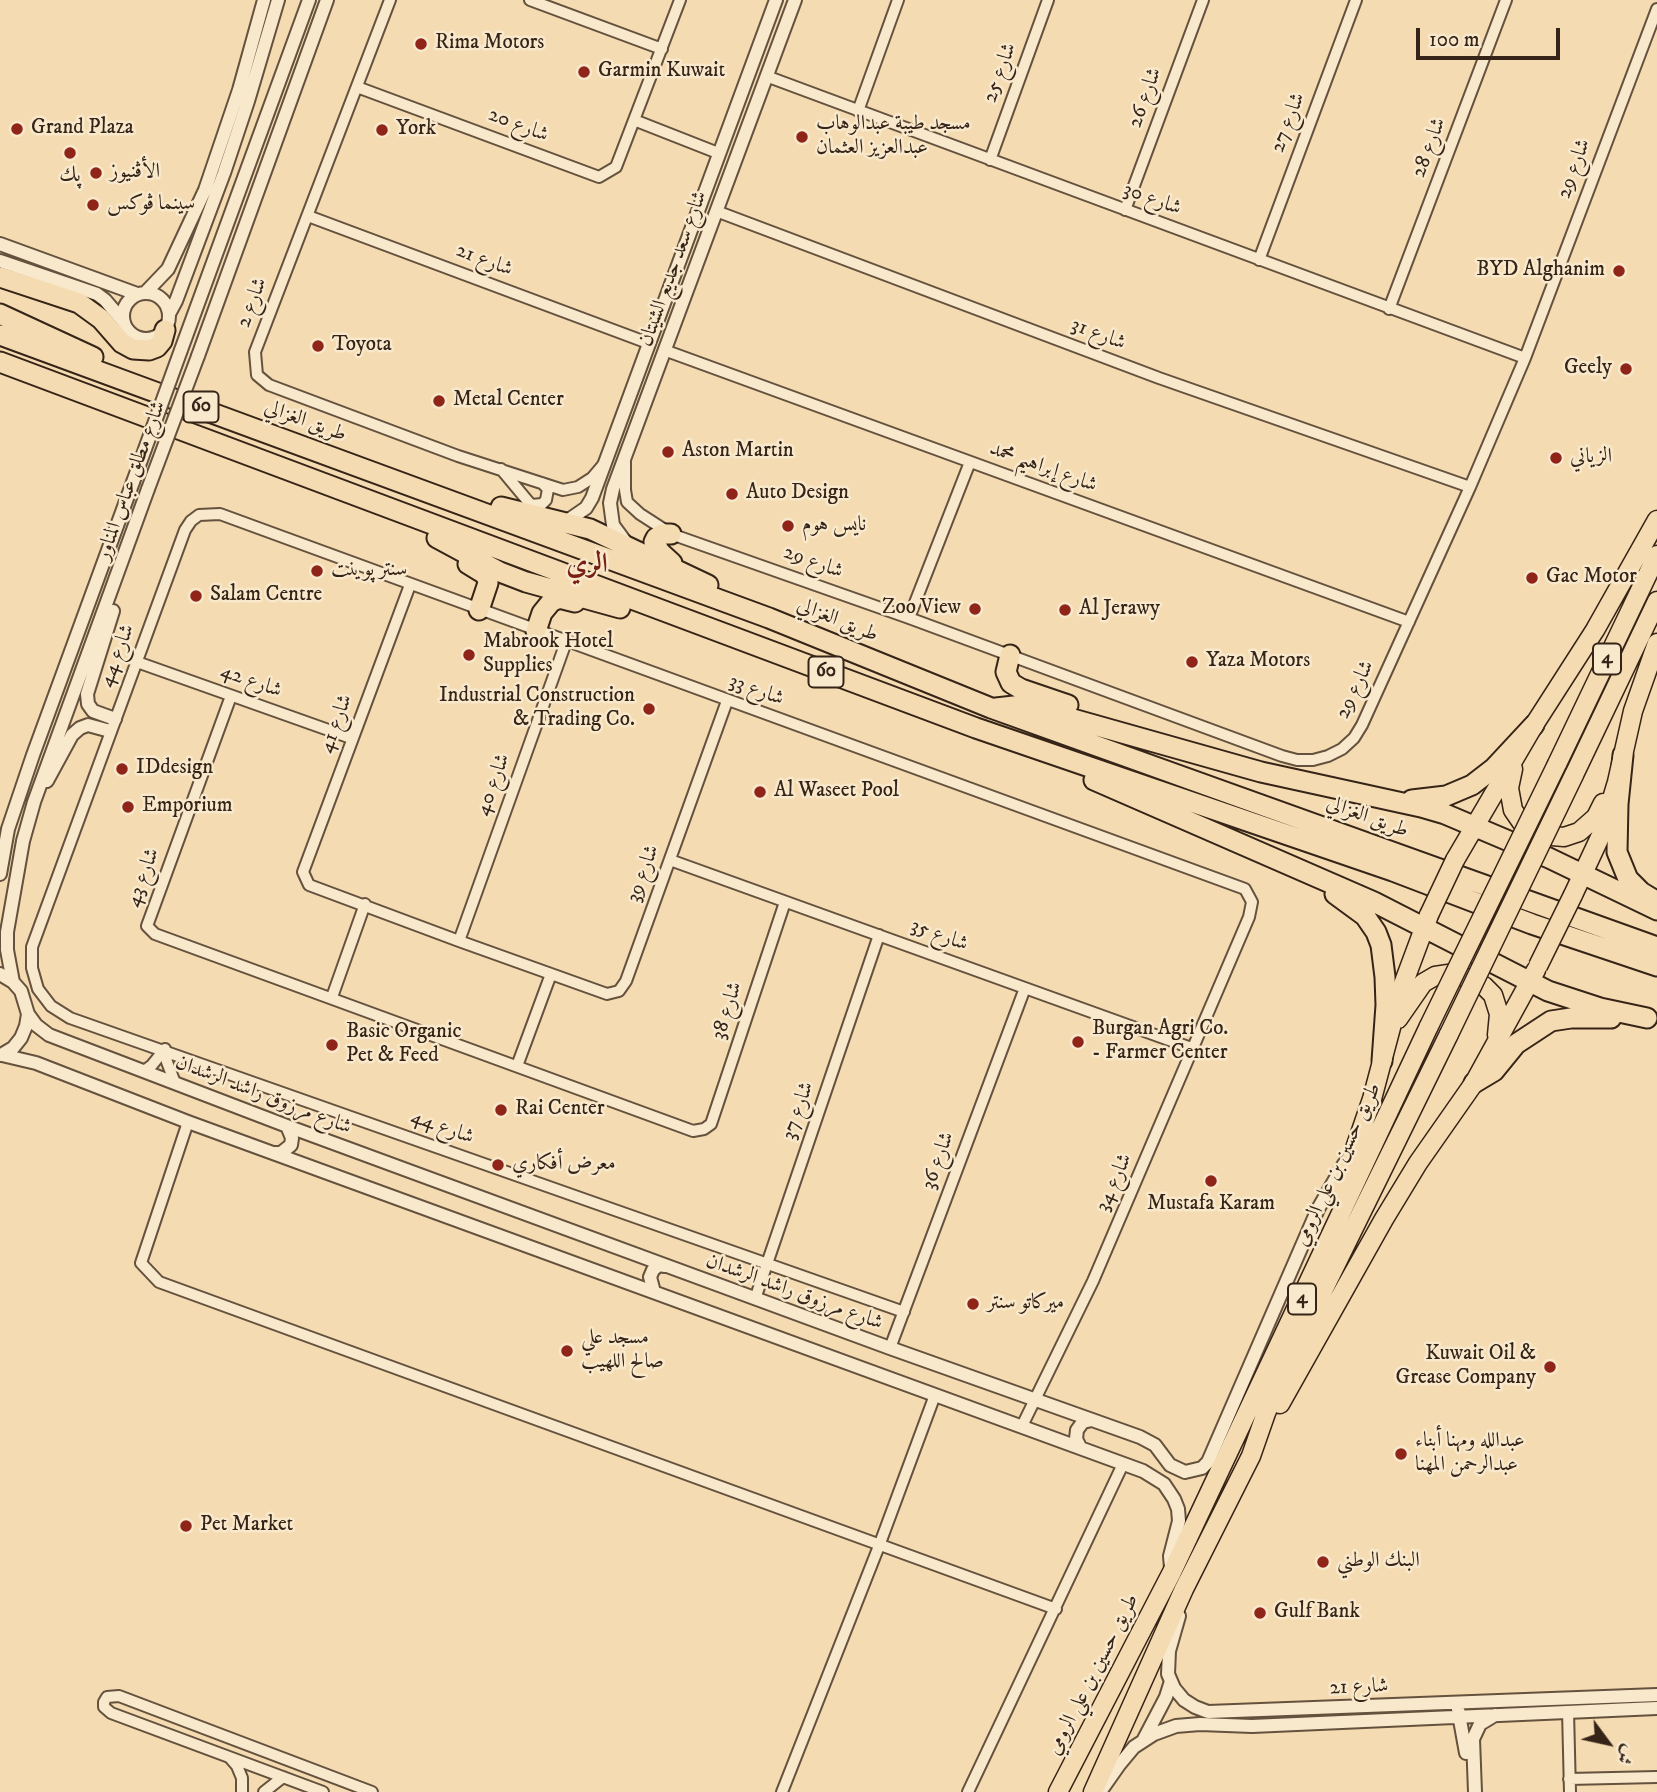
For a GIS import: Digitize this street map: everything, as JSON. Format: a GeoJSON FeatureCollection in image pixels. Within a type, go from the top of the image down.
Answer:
{"type":"FeatureCollection","features":[{"type":"Feature","properties":{"kind":"highway"},"geometry":{"type":"LineString","coordinates":[[0,277],[79,303],[101,318],[122,343],[134,349],[149,350],[157,347],[162,341],[167,322]]}},
{"type":"Feature","properties":{"kind":"highway"},"geometry":{"type":"LineString","coordinates":[[0,314],[84,351],[142,385]]}},
{"type":"Feature","properties":{"kind":"highway","name":"طريق الغزالي"},"geometry":{"type":"LineString","coordinates":[[0,335],[142,385],[769,618],[992,708],[1657,947]]}},
{"type":"Feature","properties":{"kind":"highway","name":"طريق الغزالي"},"geometry":{"type":"LineString","coordinates":[[2,364],[976,728],[1393,871],[1531,924],[1657,966]]}},
{"type":"Feature","properties":{"kind":"highway"},"geometry":{"type":"LineString","coordinates":[[402,482],[590,529],[687,574],[769,618]]}},
{"type":"Feature","properties":{"kind":"highway"},"geometry":{"type":"LineString","coordinates":[[392,509],[429,533],[513,577],[623,609],[712,629]]}},
{"type":"Feature","properties":{"kind":"highway"},"geometry":{"type":"LineString","coordinates":[[1297,1310],[1360,1137],[1401,990],[1455,860],[1534,725],[1595,630],[1657,520]]}},
{"type":"Feature","properties":{"kind":"highway"},"geometry":{"type":"LineString","coordinates":[[429,533],[442,549],[486,575],[487,592],[480,610]]}},
{"type":"Feature","properties":{"kind":"highway"},"geometry":{"type":"LineString","coordinates":[[671,534],[656,538],[656,547],[687,574]]}},
{"type":"Feature","properties":{"kind":"highway","name":"طريق حسين بن علي الرومي"},"geometry":{"type":"LineString","coordinates":[[1058,1792],[1172,1572],[1429,1026],[1657,555]]}},
{"type":"Feature","properties":{"kind":"highway"},"geometry":{"type":"LineString","coordinates":[[536,631],[546,607],[559,598],[606,609],[623,609]]}},
{"type":"Feature","properties":{"kind":"highway","name":"طريق حسين بن علي الرومي"},"geometry":{"type":"LineString","coordinates":[[1093,1792],[1184,1589],[1251,1456],[1284,1370],[1450,1034],[1657,601]]}},
{"type":"Feature","properties":{"kind":"highway"},"geometry":{"type":"LineString","coordinates":[[1251,1456],[1384,1219],[1424,1154],[1475,1083],[1583,876],[1605,822],[1633,711],[1657,643]]}},
{"type":"Feature","properties":{"kind":"highway"},"geometry":{"type":"LineString","coordinates":[[1010,655],[1006,672],[1011,683],[1099,717],[1132,735]]}},
{"type":"Feature","properties":{"kind":"highway"},"geometry":{"type":"LineString","coordinates":[[992,708],[1023,705],[1261,772],[1445,814],[1549,858],[1657,910]]}},
{"type":"Feature","properties":{"kind":"highway"},"geometry":{"type":"LineString","coordinates":[[1534,725],[1511,773],[1509,796],[1517,817],[1528,828],[1541,835],[1564,837],[1591,823],[1600,811],[1623,755]]}},
{"type":"Feature","properties":{"kind":"highway"},"geometry":{"type":"LineString","coordinates":[[1400,802],[1446,796],[1472,785],[1493,768],[1534,725]]}},
{"type":"Feature","properties":{"kind":"highway"},"geometry":{"type":"LineString","coordinates":[[976,728],[1374,902],[1427,922],[1534,974],[1575,1001],[1652,1018]]}},
{"type":"Feature","properties":{"kind":"highway"},"geometry":{"type":"LineString","coordinates":[[1623,755],[1617,852],[1628,878],[1641,892],[1657,901]]}},
{"type":"Feature","properties":{"kind":"highway"},"geometry":{"type":"LineString","coordinates":[[1277,860],[1351,904],[1365,916],[1376,932],[1381,945],[1385,977],[1382,1061]]}},
{"type":"Feature","properties":{"kind":"highway"},"geometry":{"type":"LineString","coordinates":[[1392,1023],[1403,1014],[1418,989],[1435,976],[1455,973],[1484,986],[1496,1001],[1500,1020],[1495,1039],[1474,1075],[1475,1083]]}},
{"type":"Feature","properties":{"kind":"highway"},"geometry":{"type":"LineString","coordinates":[[1475,1083],[1494,1071],[1516,1044],[1551,1021],[1570,1018],[1652,1018]]}},
{"type":"Feature","properties":{"kind":"street"},"geometry":{"type":"LineString","coordinates":[[264,0],[244,96],[195,213],[168,269],[126,303],[122,312],[127,331],[141,339],[156,337],[167,322],[185,279],[278,0]]}},
{"type":"Feature","properties":{"kind":"street","name":"شارع مطلق عباس المناور"},"geometry":{"type":"LineString","coordinates":[[0,874],[8,830],[29,768],[309,0]]}},
{"type":"Feature","properties":{"kind":"street","name":"شارع مطلق عباس المناور"},"geometry":{"type":"LineString","coordinates":[[28,1013],[26,1002],[13,982],[7,950],[7,932],[23,841],[34,802],[327,0]]}},
{"type":"Feature","properties":{"kind":"street","name":"شارع 2"},"geometry":{"type":"LineString","coordinates":[[390,0],[255,352],[257,375],[269,385],[458,456],[563,490],[578,487],[592,478],[605,463]]}},
{"type":"Feature","properties":{"kind":"street"},"geometry":{"type":"LineString","coordinates":[[530,0],[662,49]]}},
{"type":"Feature","properties":{"kind":"street","name":"شارع 20"},"geometry":{"type":"LineString","coordinates":[[357,87],[599,177],[616,167],[680,0]]}},
{"type":"Feature","properties":{"kind":"street","name":"شارع سعد جديع الشيتان"},"geometry":{"type":"LineString","coordinates":[[564,523],[586,508],[605,463],[776,0]]}},
{"type":"Feature","properties":{"kind":"street","name":"شارع سعد جديع الشيتان"},"geometry":{"type":"LineString","coordinates":[[632,549],[613,525],[613,489],[795,0]]}},
{"type":"Feature","properties":{"kind":"street"},"geometry":{"type":"LineString","coordinates":[[859,111],[898,0]]}},
{"type":"Feature","properties":{"kind":"street","name":"شارع 25"},"geometry":{"type":"LineString","coordinates":[[990,160],[1048,0]]}},
{"type":"Feature","properties":{"kind":"street","name":"شارع 26"},"geometry":{"type":"LineString","coordinates":[[1125,210],[1203,0]]}},
{"type":"Feature","properties":{"kind":"street","name":"شارع 27"},"geometry":{"type":"LineString","coordinates":[[1259,260],[1356,0]]}},
{"type":"Feature","properties":{"kind":"street","name":"شارع 28"},"geometry":{"type":"LineString","coordinates":[[1389,309],[1506,0]]}},
{"type":"Feature","properties":{"kind":"street","name":"شارع 29"},"geometry":{"type":"LineString","coordinates":[[625,458],[627,502],[671,534],[909,618],[1282,756],[1313,760],[1335,752],[1353,738],[1362,725],[1470,487],[1525,358],[1657,9]]}},
{"type":"Feature","properties":{"kind":"street","name":"شارع 30"},"geometry":{"type":"LineString","coordinates":[[766,76],[1525,358]]}},
{"type":"Feature","properties":{"kind":"street"},"geometry":{"type":"LineString","coordinates":[[634,120],[718,153]]}},
{"type":"Feature","properties":{"kind":"street","name":"شارع 31"},"geometry":{"type":"LineString","coordinates":[[716,211],[1159,379],[1470,487]]}},
{"type":"Feature","properties":{"kind":"street","name":"شارع 21"},"geometry":{"type":"LineString","coordinates":[[308,216],[648,343]]}},
{"type":"Feature","properties":{"kind":"street"},"geometry":{"type":"LineString","coordinates":[[0,244],[27,249],[162,299],[167,322]]}},
{"type":"Feature","properties":{"kind":"street"},"geometry":{"type":"LineString","coordinates":[[0,261],[97,294],[123,321]]}},
{"type":"Feature","properties":{"kind":"street","name":"شارع إبراهيم محمد"},"geometry":{"type":"LineString","coordinates":[[664,351],[1409,622]]}},
{"type":"Feature","properties":{"kind":"street"},"geometry":{"type":"LineString","coordinates":[[640,364],[639,371],[643,376],[653,376],[657,371]]}},
{"type":"Feature","properties":{"kind":"street"},"geometry":{"type":"LineString","coordinates":[[625,404],[636,400],[642,407],[642,412]]}},
{"type":"Feature","properties":{"kind":"street"},"geometry":{"type":"LineString","coordinates":[[909,618],[970,462]]}},
{"type":"Feature","properties":{"kind":"street"},"geometry":{"type":"LineString","coordinates":[[501,469],[531,505],[542,504],[546,500],[548,489],[542,483]]}},
{"type":"Feature","properties":{"kind":"street","name":"شارع 33"},"geometry":{"type":"LineString","coordinates":[[191,521],[200,515],[220,514],[1238,885],[1250,895],[1252,910],[1235,952]]}},
{"type":"Feature","properties":{"kind":"street","name":"شارع 44"},"geometry":{"type":"LineString","coordinates":[[191,521],[184,530],[32,947],[32,968],[38,989],[51,1006],[70,1018],[165,1049],[904,1312]]}},
{"type":"Feature","properties":{"kind":"street"},"geometry":{"type":"LineString","coordinates":[[113,725],[93,711],[88,704],[87,694],[113,609],[119,571]]}},
{"type":"Feature","properties":{"kind":"street","name":"شارع 41"},"geometry":{"type":"LineString","coordinates":[[305,879],[303,872],[410,585]]}},
{"type":"Feature","properties":{"kind":"street","name":"شارع 40"},"geometry":{"type":"LineString","coordinates":[[458,941],[566,642]]}},
{"type":"Feature","properties":{"kind":"street","name":"شارع 42"},"geometry":{"type":"LineString","coordinates":[[137,662],[351,738]]}},
{"type":"Feature","properties":{"kind":"street","name":"شارع 43"},"geometry":{"type":"LineString","coordinates":[[231,696],[147,926],[155,934],[694,1131],[704,1129]]}},
{"type":"Feature","properties":{"kind":"street","name":"شارع 39"},"geometry":{"type":"LineString","coordinates":[[305,879],[309,884],[458,941],[607,994],[619,991],[626,981],[727,701]]}},
{"type":"Feature","properties":{"kind":"street"},"geometry":{"type":"LineString","coordinates":[[34,802],[72,735],[88,725],[113,725]]}},
{"type":"Feature","properties":{"kind":"street","name":"شارع 35"},"geometry":{"type":"LineString","coordinates":[[670,860],[1194,1049]]}},
{"type":"Feature","properties":{"kind":"street","name":"شارع 38"},"geometry":{"type":"LineString","coordinates":[[704,1129],[711,1124],[785,902]]}},
{"type":"Feature","properties":{"kind":"street"},"geometry":{"type":"LineString","coordinates":[[332,997],[365,904]]}},
{"type":"Feature","properties":{"kind":"street","name":"شارع 37"},"geometry":{"type":"LineString","coordinates":[[755,1299],[879,935]]}},
{"type":"Feature","properties":{"kind":"street","name":"شارع 34"},"geometry":{"type":"LineString","coordinates":[[1022,1426],[1093,1281],[1235,952]]}},
{"type":"Feature","properties":{"kind":"street"},"geometry":{"type":"LineString","coordinates":[[0,974],[13,982]]}},
{"type":"Feature","properties":{"kind":"street"},"geometry":{"type":"LineString","coordinates":[[517,1066],[551,974]]}},
{"type":"Feature","properties":{"kind":"street","name":"شارع 36"},"geometry":{"type":"LineString","coordinates":[[890,1348],[1024,988]]}},
{"type":"Feature","properties":{"kind":"street"},"geometry":{"type":"LineString","coordinates":[[1,1055],[13,1048],[21,1038],[28,1013]]}},
{"type":"Feature","properties":{"kind":"street","name":"شارع مرزوق راشد الرشدان"},"geometry":{"type":"LineString","coordinates":[[28,1013],[36,1025],[49,1035],[287,1126],[1150,1442],[1177,1469],[1185,1472],[1202,1468],[1208,1462],[1318,1209],[1360,1137]]}},
{"type":"Feature","properties":{"kind":"street"},"geometry":{"type":"LineString","coordinates":[[144,1071],[160,1058],[165,1049]]}},
{"type":"Feature","properties":{"kind":"street"},"geometry":{"type":"LineString","coordinates":[[165,1049],[175,1083]]}},
{"type":"Feature","properties":{"kind":"street"},"geometry":{"type":"LineString","coordinates":[[1,1055],[36,1063],[188,1122],[1143,1471],[1164,1484],[1178,1509],[1178,1533],[1170,1556],[1172,1572]]}},
{"type":"Feature","properties":{"kind":"street"},"geometry":{"type":"LineString","coordinates":[[188,1122],[141,1263],[159,1282],[1056,1609]]}},
{"type":"Feature","properties":{"kind":"street"},"geometry":{"type":"LineString","coordinates":[[275,1153],[281,1153],[291,1145],[292,1138],[287,1126]]}},
{"type":"Feature","properties":{"kind":"street"},"geometry":{"type":"LineString","coordinates":[[654,1292],[650,1284],[653,1270],[659,1265],[666,1266]]}},
{"type":"Feature","properties":{"kind":"street"},"geometry":{"type":"LineString","coordinates":[[782,1792],[935,1395]]}},
{"type":"Feature","properties":{"kind":"street"},"geometry":{"type":"LineString","coordinates":[[1080,1447],[1076,1439],[1077,1430],[1083,1422],[1092,1420]]}},
{"type":"Feature","properties":{"kind":"street"},"geometry":{"type":"LineString","coordinates":[[1143,1471],[1154,1470],[1163,1456]]}},
{"type":"Feature","properties":{"kind":"street"},"geometry":{"type":"LineString","coordinates":[[968,1792],[1123,1464]]}},
{"type":"Feature","properties":{"kind":"street"},"geometry":{"type":"LineString","coordinates":[[1144,1740],[1166,1697],[1171,1681],[1167,1659],[1184,1589]]}},
{"type":"Feature","properties":{"kind":"street","name":"شارع 21"},"geometry":{"type":"LineString","coordinates":[[1171,1681],[1184,1700],[1208,1712],[1458,1710],[1498,1714],[1657,1708]]}},
{"type":"Feature","properties":{"kind":"street","name":"شارع 21"},"geometry":{"type":"LineString","coordinates":[[1100,1792],[1126,1755],[1144,1740],[1176,1726],[1223,1726],[1657,1695]]}},
{"type":"Feature","properties":{"kind":"street"},"geometry":{"type":"LineString","coordinates":[[323,1792],[111,1713],[104,1707],[104,1702],[107,1697],[119,1696],[372,1792]]}},
{"type":"Feature","properties":{"kind":"street"},"geometry":{"type":"LineString","coordinates":[[1458,1710],[1465,1742],[1468,1792]]}},
{"type":"Feature","properties":{"kind":"street"},"geometry":{"type":"LineString","coordinates":[[1568,1711],[1570,1792]]}},
{"type":"Feature","properties":{"kind":"street"},"geometry":{"type":"LineString","coordinates":[[1222,1712],[1218,1719],[1223,1726]]}},
{"type":"Feature","properties":{"kind":"street"},"geometry":{"type":"LineString","coordinates":[[1475,1792],[1473,1739],[1480,1724],[1498,1714]]}},
{"type":"Feature","properties":{"kind":"street"},"geometry":{"type":"LineString","coordinates":[[228,1756],[237,1766],[242,1778],[242,1792]]}},
{"type":"Feature","properties":{"kind":"street"},"geometry":{"type":"LineString","coordinates":[[264,1792],[283,1777]]}},
{"type":"Feature","properties":{"kind":"street"},"geometry":{"type":"LineString","coordinates":[[1569,1779],[1657,1777]]}},
{"type":"Feature","properties":{"kind":"place","name":"Rima Motors"},"geometry":{"type":"Point","coordinates":[421,44]}},
{"type":"Feature","properties":{"kind":"place","name":"Garmin Kuwait"},"geometry":{"type":"Point","coordinates":[584,72]}},
{"type":"Feature","properties":{"kind":"place","name":"Grand Plaza"},"geometry":{"type":"Point","coordinates":[17,129]}},
{"type":"Feature","properties":{"kind":"place","name":"York"},"geometry":{"type":"Point","coordinates":[382,130]}},
{"type":"Feature","properties":{"kind":"place","name":"مسجد طيبة عبدالوهاب عبدالعزيز العثمان"},"geometry":{"type":"Point","coordinates":[802,137]}},
{"type":"Feature","properties":{"kind":"place","name":"پك"},"geometry":{"type":"Point","coordinates":[70,153]}},
{"type":"Feature","properties":{"kind":"place","name":"الأڤنيوز"},"geometry":{"type":"Point","coordinates":[96,173]}},
{"type":"Feature","properties":{"kind":"place","name":"سينما ڤوكس"},"geometry":{"type":"Point","coordinates":[93,205]}},
{"type":"Feature","properties":{"kind":"place","name":"BYD Alghanim"},"geometry":{"type":"Point","coordinates":[1619,271]}},
{"type":"Feature","properties":{"kind":"place","name":"Toyota"},"geometry":{"type":"Point","coordinates":[318,346]}},
{"type":"Feature","properties":{"kind":"place","name":"Geely"},"geometry":{"type":"Point","coordinates":[1626,369]}},
{"type":"Feature","properties":{"kind":"place","name":"Metal Center"},"geometry":{"type":"Point","coordinates":[439,401]}},
{"type":"Feature","properties":{"kind":"place","name":"Aston Martin"},"geometry":{"type":"Point","coordinates":[668,452]}},
{"type":"Feature","properties":{"kind":"place","name":"الزياني"},"geometry":{"type":"Point","coordinates":[1556,458]}},
{"type":"Feature","properties":{"kind":"place","name":"Auto Design"},"geometry":{"type":"Point","coordinates":[732,494]}},
{"type":"Feature","properties":{"kind":"place","name":"نايس هوم"},"geometry":{"type":"Point","coordinates":[788,526]}},
{"type":"Feature","properties":{"kind":"place","name":"سنتر پوينت"},"geometry":{"type":"Point","coordinates":[317,571]}},
{"type":"Feature","properties":{"kind":"place","name":"Gac Motor"},"geometry":{"type":"Point","coordinates":[1532,578]}},
{"type":"Feature","properties":{"kind":"place","name":"Salam Centre"},"geometry":{"type":"Point","coordinates":[196,596]}},
{"type":"Feature","properties":{"kind":"place","name":"Zoo View"},"geometry":{"type":"Point","coordinates":[975,609]}},
{"type":"Feature","properties":{"kind":"place","name":"Al Jerawy"},"geometry":{"type":"Point","coordinates":[1065,610]}},
{"type":"Feature","properties":{"kind":"place","name":"Mabrook Hotel Supplies"},"geometry":{"type":"Point","coordinates":[469,655]}},
{"type":"Feature","properties":{"kind":"place","name":"Yaza Motors"},"geometry":{"type":"Point","coordinates":[1192,662]}},
{"type":"Feature","properties":{"kind":"place","name":"Industrial Construction & Trading Co."},"geometry":{"type":"Point","coordinates":[649,709]}},
{"type":"Feature","properties":{"kind":"place","name":"IDdesign"},"geometry":{"type":"Point","coordinates":[122,769]}},
{"type":"Feature","properties":{"kind":"place","name":"Al Waseet Pool"},"geometry":{"type":"Point","coordinates":[760,792]}},
{"type":"Feature","properties":{"kind":"place","name":"Emporium"},"geometry":{"type":"Point","coordinates":[128,807]}},
{"type":"Feature","properties":{"kind":"place","name":"Burgan Agri Co. - Farmer Center"},"geometry":{"type":"Point","coordinates":[1078,1042]}},
{"type":"Feature","properties":{"kind":"place","name":"Basic Organic Pet & Feed"},"geometry":{"type":"Point","coordinates":[332,1045]}},
{"type":"Feature","properties":{"kind":"place","name":"Rai Center"},"geometry":{"type":"Point","coordinates":[501,1110]}},
{"type":"Feature","properties":{"kind":"place","name":"معرض أفكاري"},"geometry":{"type":"Point","coordinates":[498,1165]}},
{"type":"Feature","properties":{"kind":"place","name":"Mustafa Karam"},"geometry":{"type":"Point","coordinates":[1211,1181]}},
{"type":"Feature","properties":{"kind":"place","name":"ميركاتو سنتر"},"geometry":{"type":"Point","coordinates":[973,1304]}},
{"type":"Feature","properties":{"kind":"place","name":"مسجد علي صالح اللهيب"},"geometry":{"type":"Point","coordinates":[567,1351]}},
{"type":"Feature","properties":{"kind":"place","name":"Kuwait Oil & Grease Company"},"geometry":{"type":"Point","coordinates":[1550,1367]}},
{"type":"Feature","properties":{"kind":"place","name":"عبدالله ومهنا أبناء عبدالرحمن المهنا"},"geometry":{"type":"Point","coordinates":[1401,1454]}},
{"type":"Feature","properties":{"kind":"place","name":"Pet Market"},"geometry":{"type":"Point","coordinates":[186,1526]}},
{"type":"Feature","properties":{"kind":"place","name":"البنك الوطني"},"geometry":{"type":"Point","coordinates":[1323,1562]}},
{"type":"Feature","properties":{"kind":"place","name":"Gulf Bank"},"geometry":{"type":"Point","coordinates":[1260,1613]}},
{"type":"Feature","properties":{"kind":"district","name":"الري"},"geometry":{"type":"Point","coordinates":[587,566]}}]}
